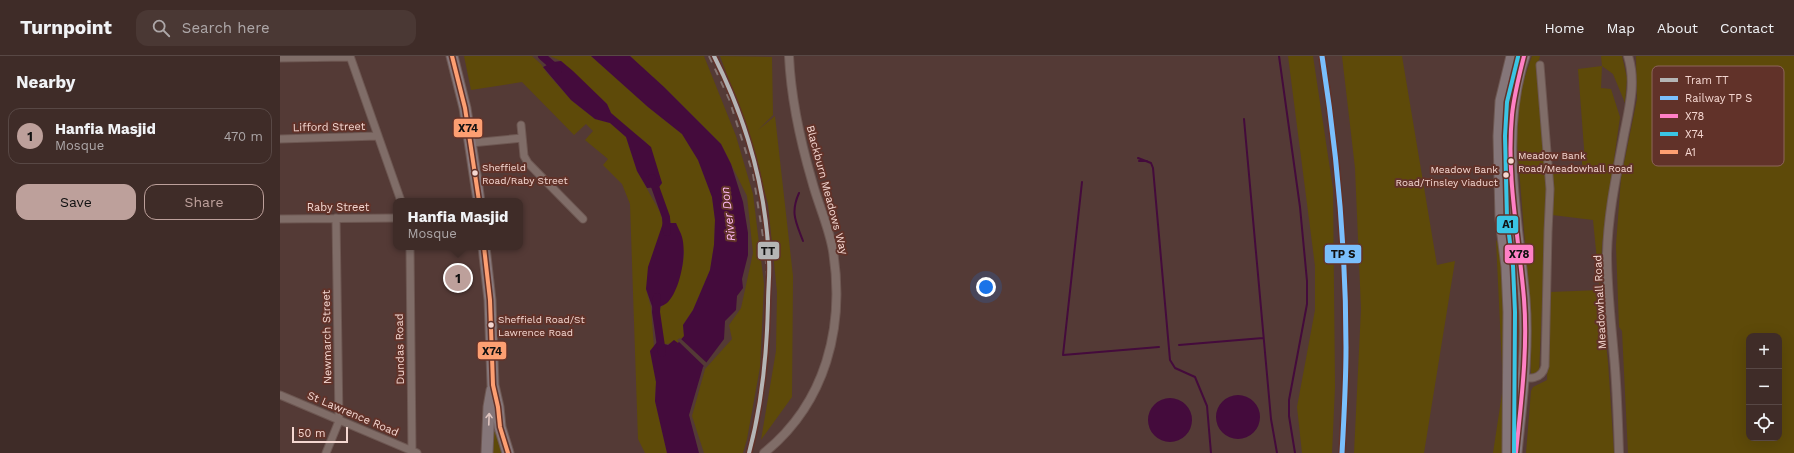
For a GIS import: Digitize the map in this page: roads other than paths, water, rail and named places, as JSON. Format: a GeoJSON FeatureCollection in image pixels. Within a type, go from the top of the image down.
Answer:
{"type":"FeatureCollection","features":[{"type":"Feature","properties":{"kind":"main road"},"geometry":{"type":"LineString","coordinates":[[452,56],[465,108],[479,198]]}},
{"type":"Feature","properties":{"kind":"main road"},"geometry":{"type":"LineString","coordinates":[[1508,453],[1507,376],[1509,312],[1507,267],[1501,218],[1499,136],[1501,102],[1512,56]]}},
{"type":"Feature","properties":{"kind":"main road"},"geometry":{"type":"LineString","coordinates":[[1516,453],[1525,350],[1524,300],[1511,146],[1512,114],[1519,71],[1524,56]]}},
{"type":"Feature","properties":{"kind":"main road"},"geometry":{"type":"LineString","coordinates":[[1501,218],[1516,217]]}},
{"type":"Feature","properties":{"kind":"main road"},"geometry":{"type":"LineString","coordinates":[[484,250],[490,300],[493,385],[498,407],[500,427],[508,453]]}},
{"type":"Feature","properties":{"kind":"main road"},"geometry":{"type":"LineString","coordinates":[[487,453],[489,407],[493,385]]}},
{"type":"Feature","properties":{"kind":"street"},"geometry":{"type":"LineString","coordinates":[[280,58],[350,56],[400,198]]}},
{"type":"Feature","properties":{"kind":"street","name":"Blackburn Meadows Way"},"geometry":{"type":"LineString","coordinates":[[764,453],[773,446],[793,425],[821,378],[831,350],[836,320],[837,284],[833,249],[800,136],[791,90],[789,56]]}},
{"type":"Feature","properties":{"kind":"street","name":"Meadowhall Road"},"geometry":{"type":"LineString","coordinates":[[1619,453],[1614,363],[1608,294],[1607,252],[1614,190],[1631,100],[1632,80],[1631,66],[1628,56]]}},
{"type":"Feature","properties":{"kind":"street"},"geometry":{"type":"LineString","coordinates":[[1507,376],[1540,376],[1544,372],[1545,366],[1550,189],[1540,65]]}},
{"type":"Feature","properties":{"kind":"street"},"geometry":{"type":"LineString","coordinates":[[521,125],[524,156],[583,219]]}},
{"type":"Feature","properties":{"kind":"street","name":"Lifford Street"},"geometry":{"type":"LineString","coordinates":[[280,139],[378,136]]}},
{"type":"Feature","properties":{"kind":"street"},"geometry":{"type":"LineString","coordinates":[[471,143],[522,138]]}},
{"type":"Feature","properties":{"kind":"street","name":"Newmarch Street"},"geometry":{"type":"LineString","coordinates":[[326,453],[339,421],[336,218]]}},
{"type":"Feature","properties":{"kind":"street","name":"Raby Street"},"geometry":{"type":"LineString","coordinates":[[280,219],[393,218]]}},
{"type":"Feature","properties":{"kind":"street","name":"Dundas Road"},"geometry":{"type":"LineString","coordinates":[[410,250],[415,452]]}},
{"type":"Feature","properties":{"kind":"street","name":"St Lawrence Road"},"geometry":{"type":"LineString","coordinates":[[280,395],[415,452]]}},
{"type":"Feature","properties":{"kind":"water","name":"River Don"},"geometry":{"type":"Polygon","coordinates":[[[591,56],[630,56],[664,87],[721,144],[731,164],[743,202],[748,233],[748,255],[742,279],[743,288],[737,296],[736,310],[725,321],[724,339],[703,367],[689,415],[699,453],[667,453],[655,401],[656,382],[650,351],[657,342],[668,345],[674,340],[678,343],[684,336],[683,325],[693,310],[710,270],[714,245],[715,220],[712,197],[698,160],[682,134],[648,107],[591,56]]]}},
{"type":"Feature","properties":{"kind":"water"},"geometry":{"type":"Polygon","coordinates":[[[561,61],[607,104],[611,113],[651,147],[662,183],[659,187],[647,188],[637,171],[626,137],[610,123],[595,119],[571,100],[543,67],[553,62],[561,61]]]}},
{"type":"Feature","properties":{"kind":"water"},"geometry":{"type":"Polygon","coordinates":[[[663,223],[676,223],[682,235],[684,253],[683,262],[679,281],[672,297],[667,303],[653,309],[646,289],[648,267],[663,223]]]}},
{"type":"Feature","properties":{"kind":"water"},"geometry":{"type":"Polygon","coordinates":[[[1234,395],[1242,395],[1254,401],[1260,413],[1260,421],[1254,433],[1242,439],[1234,439],[1222,433],[1216,421],[1216,413],[1222,401],[1234,395]]]}},
{"type":"Feature","properties":{"kind":"water"},"geometry":{"type":"Polygon","coordinates":[[[1170,398],[1182,402],[1188,408],[1192,420],[1188,432],[1182,438],[1170,442],[1158,438],[1152,432],[1148,420],[1152,408],[1158,402],[1170,398]]]}},
{"type":"Feature","properties":{"kind":"waterway"},"geometry":{"type":"LineString","coordinates":[[542,56],[558,70]]}},
{"type":"Feature","properties":{"kind":"waterway"},"geometry":{"type":"LineString","coordinates":[[1279,56],[1300,207],[1307,281],[1307,304],[1289,400],[1289,416],[1295,453]]}},
{"type":"Feature","properties":{"kind":"waterway"},"geometry":{"type":"LineString","coordinates":[[1244,119],[1271,419],[1277,453]]}},
{"type":"Feature","properties":{"kind":"waterway"},"geometry":{"type":"LineString","coordinates":[[1138,158],[1151,163],[1153,168],[1170,360],[1175,368],[1195,377],[1207,406],[1211,453]]}},
{"type":"Feature","properties":{"kind":"waterway"},"geometry":{"type":"LineString","coordinates":[[1139,161],[1147,161]]}},
{"type":"Feature","properties":{"kind":"waterway"},"geometry":{"type":"LineString","coordinates":[[652,178],[666,217],[667,232]]}},
{"type":"Feature","properties":{"kind":"waterway"},"geometry":{"type":"LineString","coordinates":[[1082,182],[1063,355],[1159,347]]}},
{"type":"Feature","properties":{"kind":"waterway"},"geometry":{"type":"LineString","coordinates":[[799,193],[794,212],[796,223],[803,241]]}},
{"type":"Feature","properties":{"kind":"waterway"},"geometry":{"type":"LineString","coordinates":[[657,297],[656,312],[662,353]]}},
{"type":"Feature","properties":{"kind":"waterway"},"geometry":{"type":"LineString","coordinates":[[1179,345],[1263,338]]}},
{"type":"Feature","properties":{"kind":"railway"},"geometry":{"type":"LineString","coordinates":[[709,56],[729,99],[753,174],[765,249],[768,291]]}},
{"type":"Feature","properties":{"kind":"tram line","name":"TT"},"geometry":{"type":"LineString","coordinates":[[714,56],[736,104],[745,130],[759,181],[767,233],[769,271],[765,360],[754,435],[749,453]]}},
{"type":"Feature","properties":{"kind":"place","name":"Meadow Bank Road/Meadowhall Road"},"geometry":{"type":"Point","coordinates":[1511,161]}},
{"type":"Feature","properties":{"kind":"place","name":"Sheffield Road/Raby Street"},"geometry":{"type":"Point","coordinates":[475,173]}},
{"type":"Feature","properties":{"kind":"place","name":"Meadow Bank Road/Tinsley Viaduct"},"geometry":{"type":"Point","coordinates":[1506,175]}},
{"type":"Feature","properties":{"kind":"place","name":"Hanfia Masjid"},"geometry":{"type":"Point","coordinates":[458,278]}},
{"type":"Feature","properties":{"kind":"place","name":"Sheffield Road/St Lawrence Road"},"geometry":{"type":"Point","coordinates":[491,325]}}]}
